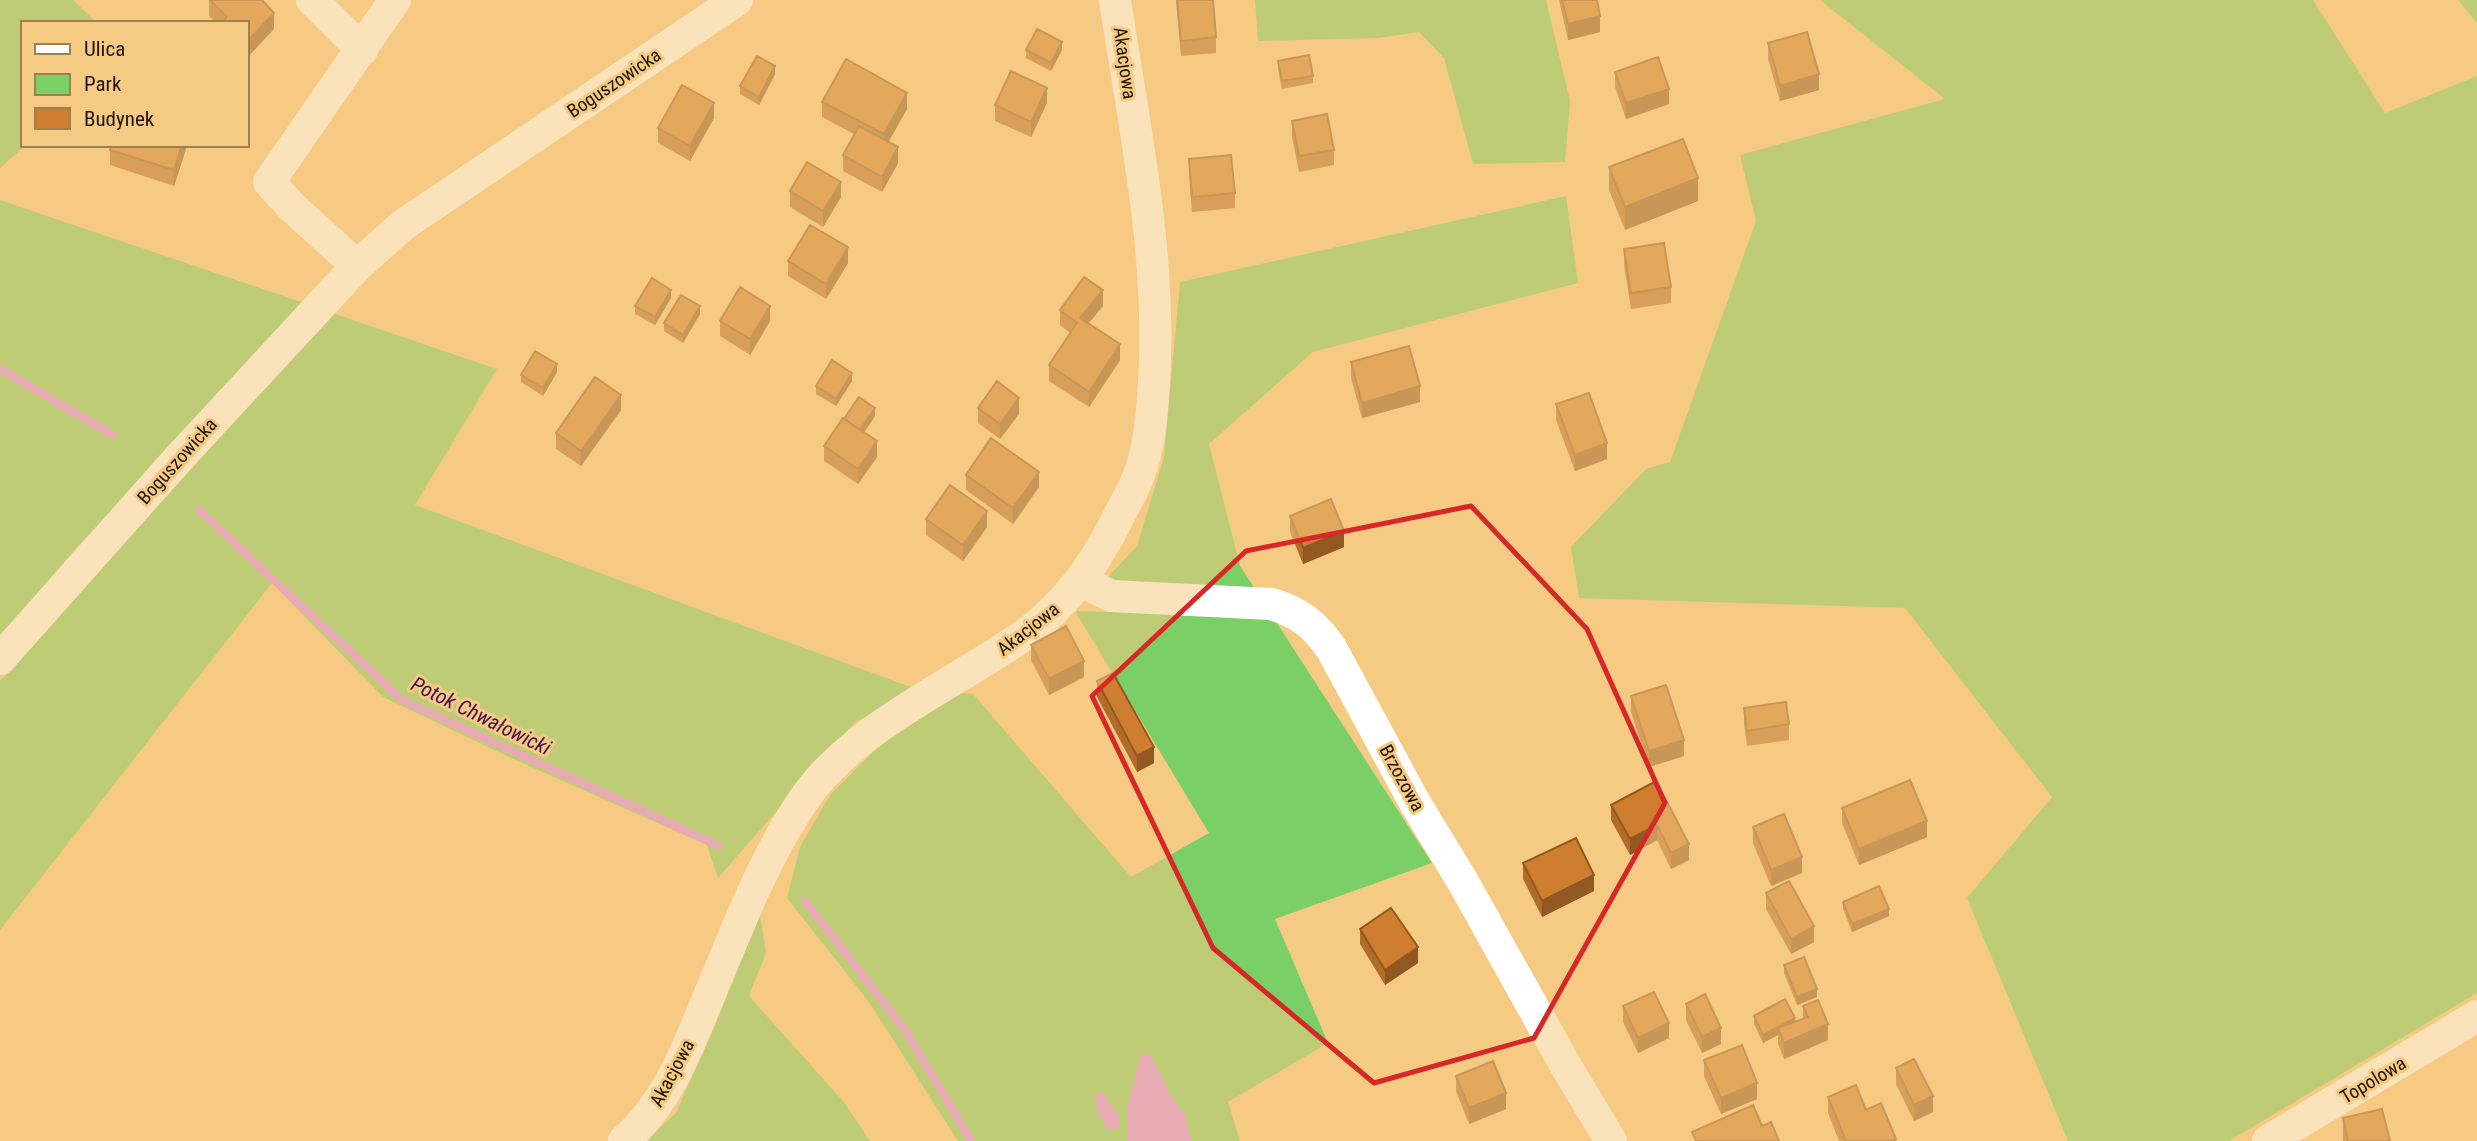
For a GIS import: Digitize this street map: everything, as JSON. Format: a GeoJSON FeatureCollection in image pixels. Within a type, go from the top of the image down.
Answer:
{"type":"FeatureCollection","features":[{"type":"Feature","properties":{"kind":"street"},"geometry":{"type":"LineString","coordinates":[[312,0],[362,50]]}},
{"type":"Feature","properties":{"kind":"street"},"geometry":{"type":"LineString","coordinates":[[357,266],[292,207],[270,183],[395,0]]}},
{"type":"Feature","properties":{"kind":"street","name":"Boguszowicka"},"geometry":{"type":"LineString","coordinates":[[0,659],[178,458],[357,266],[403,225],[737,0]]}},
{"type":"Feature","properties":{"kind":"street","name":"Akacjowa"},"geometry":{"type":"LineString","coordinates":[[624,1141],[649,1116],[671,1079],[776,844],[811,790],[849,750],[876,729],[1025,634],[1060,606],[1082,581],[1098,556],[1139,475],[1153,412],[1156,350],[1153,260],[1115,0]]}},
{"type":"Feature","properties":{"kind":"street","name":"Brzozowa"},"geometry":{"type":"LineString","coordinates":[[1082,581],[1111,596],[1271,604],[1306,619],[1320,631],[1415,803],[1464,882],[1567,1068],[1611,1141]]}},
{"type":"Feature","properties":{"kind":"street","name":"Topolowa"},"geometry":{"type":"LineString","coordinates":[[2268,1141],[2477,1016]]}},
{"type":"Feature","properties":{"kind":"highlighted area"},"geometry":{"type":"Polygon","coordinates":[[[1471,506],[1587,629],[1665,803],[1534,1038],[1374,1083],[1213,948],[1092,696],[1246,551],[1471,506]]]}},
{"type":"Feature","properties":{"kind":"green space"},"geometry":{"type":"Polygon","coordinates":[[[0,0],[73,0],[95,21],[21,21],[21,147],[24,147],[0,168],[0,0]]]}},
{"type":"Feature","properties":{"kind":"green space"},"geometry":{"type":"Polygon","coordinates":[[[1255,0],[1546,0],[1570,101],[1565,162],[1473,164],[1444,58],[1419,32],[1379,38],[1258,41],[1255,0]]]}},
{"type":"Feature","properties":{"kind":"green space"},"geometry":{"type":"Polygon","coordinates":[[[1820,0],[2313,0],[2385,113],[2477,76],[2477,993],[2229,1141],[2068,1141],[1967,898],[2052,797],[1905,608],[1579,598],[1571,547],[1646,469],[1670,462],[1756,221],[1740,155],[1945,99],[1820,0]]]}},
{"type":"Feature","properties":{"kind":"green space"},"geometry":{"type":"Polygon","coordinates":[[[2458,0],[2477,0],[2477,23],[2458,0]]]}},
{"type":"Feature","properties":{"kind":"green space"},"geometry":{"type":"Polygon","coordinates":[[[1566,196],[1578,283],[1313,352],[1209,444],[1240,566],[1257,592],[1119,588],[1106,579],[1137,546],[1164,457],[1180,282],[1566,196]]]}},
{"type":"Feature","properties":{"kind":"green space"},"geometry":{"type":"Polygon","coordinates":[[[0,200],[310,305],[77,547],[0,637],[0,200]]]}},
{"type":"Feature","properties":{"kind":"green space"},"geometry":{"type":"Polygon","coordinates":[[[332,313],[497,369],[415,505],[916,689],[854,723],[718,878],[707,845],[511,758],[383,697],[272,583],[0,930],[0,681],[332,313]]]}},
{"type":"Feature","properties":{"kind":"green space"},"geometry":{"type":"Polygon","coordinates":[[[1075,611],[1273,617],[1432,863],[1275,919],[1328,1043],[1228,1102],[1240,1141],[958,1141],[869,1002],[787,898],[800,847],[830,795],[895,730],[958,693],[973,694],[1131,877],[1209,833],[1075,611]]]}},
{"type":"Feature","properties":{"kind":"green space"},"geometry":{"type":"Polygon","coordinates":[[[760,915],[766,953],[749,996],[843,1101],[870,1141],[645,1141],[676,1113],[760,915]]]}},
{"type":"Feature","properties":{"kind":"shaded area"},"geometry":{"type":"Polygon","coordinates":[[[1141,1054],[1151,1055],[1170,1094],[1185,1115],[1191,1141],[1128,1141],[1127,1108],[1141,1054]]]}},
{"type":"Feature","properties":{"kind":"shaded area"},"geometry":{"type":"Polygon","coordinates":[[[1101,1091],[1119,1116],[1120,1127],[1108,1131],[1096,1109],[1095,1098],[1101,1091]]]}},
{"type":"Feature","properties":{"kind":"building"},"geometry":{"type":"Polygon","coordinates":[[[210,0],[262,0],[274,13],[248,41],[248,21],[224,21],[227,17],[210,0]]]}},
{"type":"Feature","properties":{"kind":"building"},"geometry":{"type":"Polygon","coordinates":[[[1177,0],[1213,0],[1216,37],[1181,41],[1177,0]]]}},
{"type":"Feature","properties":{"kind":"building"},"geometry":{"type":"Polygon","coordinates":[[[1562,0],[1597,0],[1600,16],[1568,24],[1562,0]]]}},
{"type":"Feature","properties":{"kind":"building"},"geometry":{"type":"Polygon","coordinates":[[[1037,29],[1062,42],[1051,63],[1026,50],[1037,29]]]}},
{"type":"Feature","properties":{"kind":"building"},"geometry":{"type":"Polygon","coordinates":[[[1807,32],[1819,74],[1780,86],[1768,43],[1807,32]]]}},
{"type":"Feature","properties":{"kind":"building"},"geometry":{"type":"Polygon","coordinates":[[[1309,55],[1313,76],[1282,81],[1278,61],[1309,55]]]}},
{"type":"Feature","properties":{"kind":"building"},"geometry":{"type":"Polygon","coordinates":[[[757,56],[775,66],[759,97],[740,86],[757,56]]]}},
{"type":"Feature","properties":{"kind":"building"},"geometry":{"type":"Polygon","coordinates":[[[1658,57],[1669,89],[1626,103],[1615,72],[1658,57]]]}},
{"type":"Feature","properties":{"kind":"building"},"geometry":{"type":"Polygon","coordinates":[[[846,59],[907,93],[884,134],[822,102],[846,59]]]}},
{"type":"Feature","properties":{"kind":"building"},"geometry":{"type":"Polygon","coordinates":[[[1011,71],[1047,88],[1031,122],[995,105],[1011,71]]]}},
{"type":"Feature","properties":{"kind":"building"},"geometry":{"type":"Polygon","coordinates":[[[682,85],[714,103],[690,146],[658,128],[682,85]]]}},
{"type":"Feature","properties":{"kind":"building"},"geometry":{"type":"Polygon","coordinates":[[[1327,114],[1334,150],[1299,156],[1292,121],[1327,114]]]}},
{"type":"Feature","properties":{"kind":"building"},"geometry":{"type":"Polygon","coordinates":[[[859,126],[898,147],[882,177],[843,155],[859,126]]]}},
{"type":"Feature","properties":{"kind":"building"},"geometry":{"type":"Polygon","coordinates":[[[1683,139],[1698,178],[1625,207],[1609,167],[1683,139]]]}},
{"type":"Feature","properties":{"kind":"building"},"geometry":{"type":"Polygon","coordinates":[[[111,147],[181,147],[174,170],[110,150],[111,147]]]}},
{"type":"Feature","properties":{"kind":"building"},"geometry":{"type":"Polygon","coordinates":[[[1231,155],[1235,193],[1192,197],[1189,159],[1231,155]]]}},
{"type":"Feature","properties":{"kind":"building"},"geometry":{"type":"Polygon","coordinates":[[[807,162],[841,182],[823,211],[790,191],[807,162]]]}},
{"type":"Feature","properties":{"kind":"building"},"geometry":{"type":"Polygon","coordinates":[[[810,225],[848,247],[826,284],[788,261],[810,225]]]}},
{"type":"Feature","properties":{"kind":"building"},"geometry":{"type":"Polygon","coordinates":[[[1664,243],[1671,287],[1631,293],[1624,249],[1664,243]]]}},
{"type":"Feature","properties":{"kind":"building"},"geometry":{"type":"Polygon","coordinates":[[[1084,277],[1103,290],[1080,318],[1120,344],[1089,392],[1049,365],[1077,323],[1060,310],[1084,277]]]}},
{"type":"Feature","properties":{"kind":"building"},"geometry":{"type":"Polygon","coordinates":[[[652,278],[671,290],[655,317],[635,306],[652,278]]]}},
{"type":"Feature","properties":{"kind":"building"},"geometry":{"type":"Polygon","coordinates":[[[740,287],[770,306],[750,339],[720,321],[740,287]]]}},
{"type":"Feature","properties":{"kind":"building"},"geometry":{"type":"Polygon","coordinates":[[[681,295],[700,306],[683,335],[664,323],[681,295]]]}},
{"type":"Feature","properties":{"kind":"building"},"geometry":{"type":"Polygon","coordinates":[[[1409,346],[1420,386],[1362,403],[1351,362],[1409,346]]]}},
{"type":"Feature","properties":{"kind":"building"},"geometry":{"type":"Polygon","coordinates":[[[535,351],[557,364],[543,388],[521,375],[535,351]]]}},
{"type":"Feature","properties":{"kind":"building"},"geometry":{"type":"Polygon","coordinates":[[[832,360],[852,373],[836,399],[816,386],[832,360]]]}},
{"type":"Feature","properties":{"kind":"building"},"geometry":{"type":"Polygon","coordinates":[[[595,377],[621,395],[581,451],[556,433],[595,377]]]}},
{"type":"Feature","properties":{"kind":"building"},"geometry":{"type":"Polygon","coordinates":[[[997,381],[1019,398],[1000,424],[978,408],[997,381]]]}},
{"type":"Feature","properties":{"kind":"building"},"geometry":{"type":"Polygon","coordinates":[[[1589,393],[1607,443],[1575,455],[1556,404],[1589,393]]]}},
{"type":"Feature","properties":{"kind":"building"},"geometry":{"type":"Polygon","coordinates":[[[859,397],[875,408],[860,430],[844,419],[859,397]]]}},
{"type":"Feature","properties":{"kind":"building"},"geometry":{"type":"Polygon","coordinates":[[[843,418],[877,441],[858,469],[824,446],[843,418]]]}},
{"type":"Feature","properties":{"kind":"building"},"geometry":{"type":"Polygon","coordinates":[[[991,438],[1039,472],[1013,508],[966,475],[991,438]]]}},
{"type":"Feature","properties":{"kind":"building"},"geometry":{"type":"Polygon","coordinates":[[[950,485],[987,511],[963,545],[926,519],[950,485]]]}},
{"type":"Feature","properties":{"kind":"building"},"geometry":{"type":"Polygon","coordinates":[[[1331,499],[1344,531],[1303,548],[1290,516],[1331,499]]]}},
{"type":"Feature","properties":{"kind":"building"},"geometry":{"type":"Polygon","coordinates":[[[1066,626],[1084,661],[1049,679],[1031,645],[1066,626]]]}},
{"type":"Feature","properties":{"kind":"building"},"geometry":{"type":"Polygon","coordinates":[[[1113,673],[1154,747],[1137,756],[1097,681],[1113,673]]]}},
{"type":"Feature","properties":{"kind":"building"},"geometry":{"type":"Polygon","coordinates":[[[1666,685],[1684,740],[1649,751],[1631,696],[1666,685]]]}},
{"type":"Feature","properties":{"kind":"building"},"geometry":{"type":"Polygon","coordinates":[[[1786,702],[1789,724],[1747,731],[1744,708],[1786,702]]]}},
{"type":"Feature","properties":{"kind":"building"},"geometry":{"type":"Polygon","coordinates":[[[1910,780],[1927,821],[1859,849],[1842,808],[1910,780]]]}},
{"type":"Feature","properties":{"kind":"building"},"geometry":{"type":"Polygon","coordinates":[[[1656,781],[1689,844],[1671,853],[1657,825],[1630,839],[1611,805],[1656,781]]]}},
{"type":"Feature","properties":{"kind":"building"},"geometry":{"type":"Polygon","coordinates":[[[1784,814],[1802,857],[1771,870],[1753,827],[1784,814]]]}},
{"type":"Feature","properties":{"kind":"building"},"geometry":{"type":"Polygon","coordinates":[[[1576,838],[1594,875],[1542,901],[1523,863],[1576,838]]]}},
{"type":"Feature","properties":{"kind":"building"},"geometry":{"type":"Polygon","coordinates":[[[1789,881],[1814,926],[1791,939],[1766,893],[1789,881]]]}},
{"type":"Feature","properties":{"kind":"building"},"geometry":{"type":"Polygon","coordinates":[[[1879,886],[1889,909],[1852,924],[1843,902],[1879,886]]]}},
{"type":"Feature","properties":{"kind":"building"},"geometry":{"type":"Polygon","coordinates":[[[1391,908],[1418,947],[1385,970],[1360,929],[1391,908]]]}},
{"type":"Feature","properties":{"kind":"building"},"geometry":{"type":"Polygon","coordinates":[[[1804,957],[1817,989],[1797,997],[1784,965],[1804,957]]]}},
{"type":"Feature","properties":{"kind":"building"},"geometry":{"type":"Polygon","coordinates":[[[1654,992],[1669,1023],[1638,1038],[1623,1006],[1654,992]]]}},
{"type":"Feature","properties":{"kind":"building"},"geometry":{"type":"Polygon","coordinates":[[[1705,994],[1721,1028],[1702,1037],[1686,1004],[1705,994]]]}},
{"type":"Feature","properties":{"kind":"building"},"geometry":{"type":"Polygon","coordinates":[[[1785,999],[1795,1018],[1763,1035],[1754,1016],[1785,999]]]}},
{"type":"Feature","properties":{"kind":"building"},"geometry":{"type":"Polygon","coordinates":[[[1818,1000],[1828,1024],[1784,1043],[1778,1028],[1808,1017],[1803,1006],[1818,1000]]]}},
{"type":"Feature","properties":{"kind":"building"},"geometry":{"type":"Polygon","coordinates":[[[1742,1045],[1757,1083],[1721,1098],[1704,1060],[1742,1045]]]}},
{"type":"Feature","properties":{"kind":"building"},"geometry":{"type":"Polygon","coordinates":[[[1914,1059],[1933,1096],[1914,1105],[1896,1068],[1914,1059]]]}},
{"type":"Feature","properties":{"kind":"building"},"geometry":{"type":"Polygon","coordinates":[[[1493,1061],[1506,1093],[1469,1108],[1456,1076],[1493,1061]]]}},
{"type":"Feature","properties":{"kind":"building"},"geometry":{"type":"Polygon","coordinates":[[[1856,1085],[1866,1110],[1881,1103],[1896,1139],[1846,1141],[1828,1097],[1856,1085]]]}},
{"type":"Feature","properties":{"kind":"building"},"geometry":{"type":"Polygon","coordinates":[[[1753,1105],[1762,1126],[1771,1122],[1779,1141],[1696,1141],[1692,1132],[1753,1105]]]}},
{"type":"Feature","properties":{"kind":"building"},"geometry":{"type":"Polygon","coordinates":[[[2382,1109],[2390,1141],[2348,1141],[2343,1118],[2382,1109]]]}},
{"type":"Feature","properties":{"kind":"waterway","name":"Potok Chwałowicki"},"geometry":{"type":"LineString","coordinates":[[0,369],[113,435]]}},
{"type":"Feature","properties":{"kind":"waterway","name":"Potok Chwałowicki"},"geometry":{"type":"LineString","coordinates":[[199,510],[402,700],[719,846]]}},
{"type":"Feature","properties":{"kind":"waterway","name":"Potok Chwałowicki"},"geometry":{"type":"LineString","coordinates":[[805,901],[905,1030],[971,1141]]}}]}
